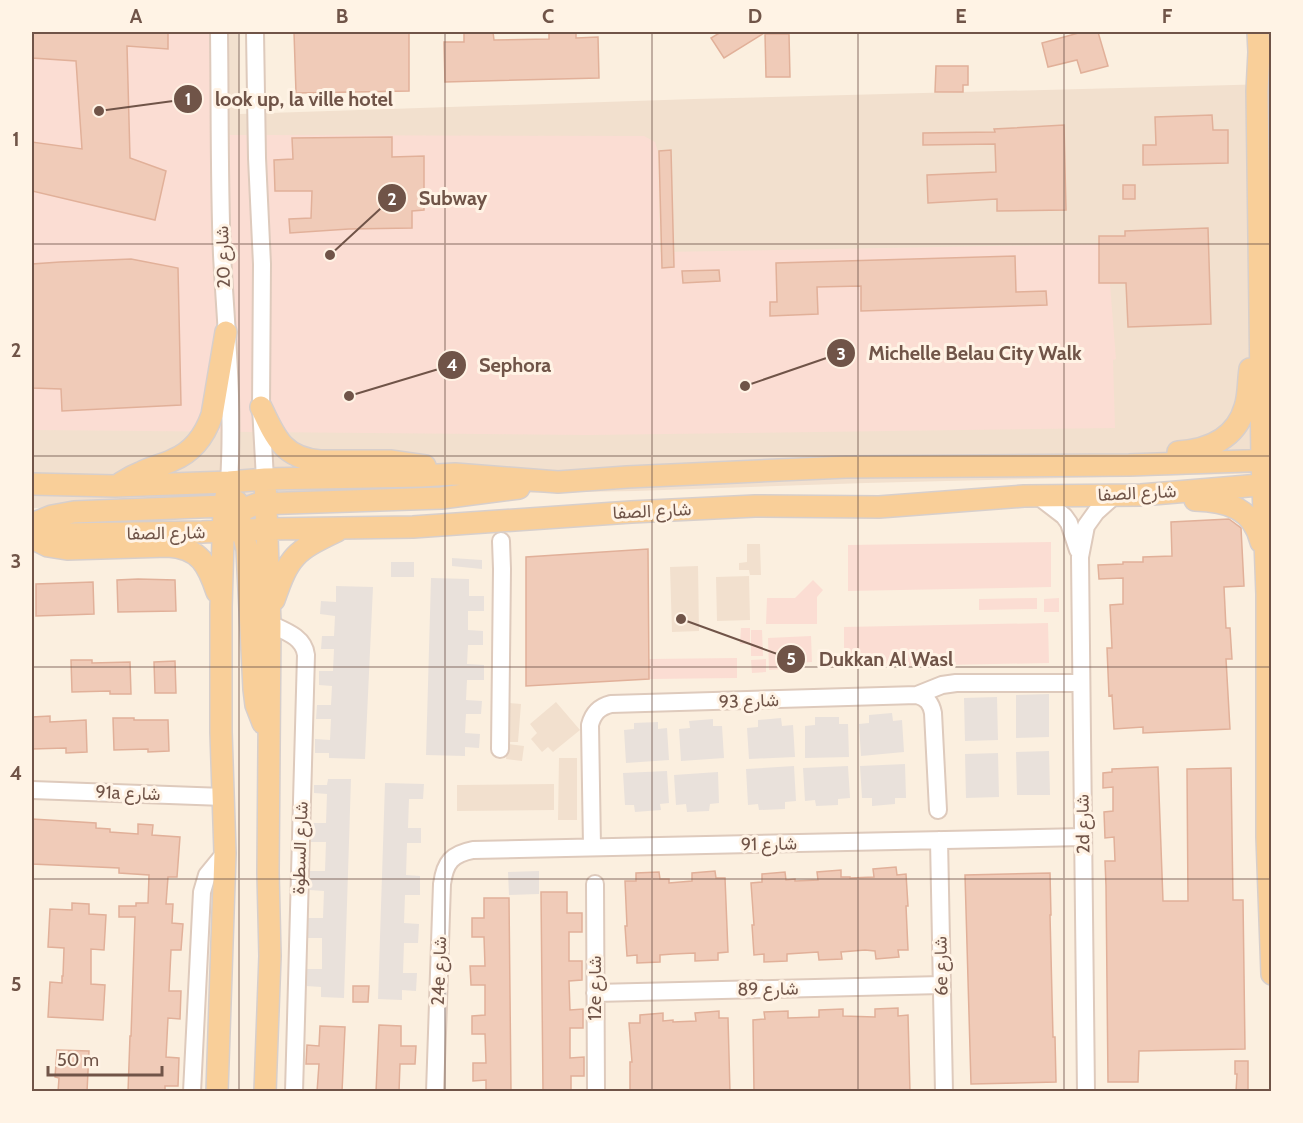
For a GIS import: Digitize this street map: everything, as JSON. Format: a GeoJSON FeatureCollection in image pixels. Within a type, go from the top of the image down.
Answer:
{"type":"FeatureCollection","features":[{"type":"Feature","properties":{"kind":"main road"},"geometry":{"type":"LineString","coordinates":[[1258,32],[1260,316],[1268,472],[1265,561],[1267,837],[1272,974]]}},
{"type":"Feature","properties":{"kind":"main road"},"geometry":{"type":"LineString","coordinates":[[1129,465],[1147,454],[1202,449],[1223,439],[1236,425],[1245,407],[1254,335],[1260,316]]}},
{"type":"Feature","properties":{"kind":"main road"},"geometry":{"type":"LineString","coordinates":[[115,486],[139,472],[174,460],[190,450],[202,437],[213,415],[226,332]]}},
{"type":"Feature","properties":{"kind":"main road"},"geometry":{"type":"LineString","coordinates":[[261,407],[277,440],[287,450],[308,460],[407,463],[455,474]]}},
{"type":"Feature","properties":{"kind":"main road","name":"شارع الصفا"},"geometry":{"type":"LineString","coordinates":[[32,484],[115,486],[455,474],[558,482],[846,467],[1129,465],[1268,472]]}},
{"type":"Feature","properties":{"kind":"main road","name":"شارع الصفا"},"geometry":{"type":"LineString","coordinates":[[32,532],[62,534],[233,517],[267,529],[413,527],[755,506],[879,507],[1038,496],[1141,495],[1268,472]]}},
{"type":"Feature","properties":{"kind":"main road"},"geometry":{"type":"LineString","coordinates":[[217,1092],[225,853],[221,732],[223,557],[233,517],[265,480]]}},
{"type":"Feature","properties":{"kind":"main road","name":"شارع السطوة"},"geometry":{"type":"LineString","coordinates":[[265,480],[270,624],[268,873],[270,956],[265,1092]]}},
{"type":"Feature","properties":{"kind":"main road"},"geometry":{"type":"LineString","coordinates":[[201,482],[206,486],[208,498],[201,507]]}},
{"type":"Feature","properties":{"kind":"main road"},"geometry":{"type":"LineString","coordinates":[[229,482],[233,517],[248,559],[256,705],[269,735]]}},
{"type":"Feature","properties":{"kind":"main road"},"geometry":{"type":"LineString","coordinates":[[233,517],[247,507],[266,502],[441,498],[558,482]]}},
{"type":"Feature","properties":{"kind":"main road"},"geometry":{"type":"LineString","coordinates":[[1141,495],[1165,500],[1210,500],[1234,507],[1253,523],[1259,534],[1265,561]]}},
{"type":"Feature","properties":{"kind":"main road"},"geometry":{"type":"LineString","coordinates":[[289,502],[279,510],[278,516],[284,527],[290,528]]}},
{"type":"Feature","properties":{"kind":"main road"},"geometry":{"type":"LineString","coordinates":[[32,524],[52,516],[74,512],[201,507],[233,517]]}},
{"type":"Feature","properties":{"kind":"main road"},"geometry":{"type":"LineString","coordinates":[[270,624],[274,600],[288,565],[301,550],[342,528]]}},
{"type":"Feature","properties":{"kind":"main road"},"geometry":{"type":"LineString","coordinates":[[32,538],[48,546],[66,549],[168,546],[191,551],[208,568],[221,607]]}},
{"type":"Feature","properties":{"kind":"main road"},"geometry":{"type":"LineString","coordinates":[[223,557],[228,550],[236,548],[244,552],[248,559]]}},
{"type":"Feature","properties":{"kind":"main road"},"geometry":{"type":"LineString","coordinates":[[266,1068],[283,1092]]}},
{"type":"Feature","properties":{"kind":"street","name":"شارع 20"},"geometry":{"type":"LineString","coordinates":[[219,32],[221,233],[231,453],[229,482]]}},
{"type":"Feature","properties":{"kind":"street"},"geometry":{"type":"LineString","coordinates":[[255,32],[256,158],[262,264],[261,407],[265,480]]}},
{"type":"Feature","properties":{"kind":"street","name":"2d شارع"},"geometry":{"type":"LineString","coordinates":[[1086,1092],[1080,557],[1086,526],[1096,512],[1115,495]]}},
{"type":"Feature","properties":{"kind":"street","name":"2d شارع"},"geometry":{"type":"LineString","coordinates":[[1038,496],[1064,516],[1069,523],[1080,557]]}},
{"type":"Feature","properties":{"kind":"street"},"geometry":{"type":"LineString","coordinates":[[500,749],[501,542]]}},
{"type":"Feature","properties":{"kind":"street","name":"شارع السطوة"},"geometry":{"type":"LineString","coordinates":[[270,624],[284,630],[302,643],[306,655],[294,1092]]}},
{"type":"Feature","properties":{"kind":"street"},"geometry":{"type":"LineString","coordinates":[[917,695],[936,687],[956,683],[1081,683]]}},
{"type":"Feature","properties":{"kind":"street"},"geometry":{"type":"LineString","coordinates":[[917,695],[923,697],[932,706],[938,810]]}},
{"type":"Feature","properties":{"kind":"street","name":"شارع 93"},"geometry":{"type":"LineString","coordinates":[[592,846],[590,725],[596,711],[603,706],[917,695]]}},
{"type":"Feature","properties":{"kind":"street","name":"91a شارع"},"geometry":{"type":"LineString","coordinates":[[32,790],[224,797]]}},
{"type":"Feature","properties":{"kind":"street","name":"شارع 91"},"geometry":{"type":"LineString","coordinates":[[455,855],[473,850],[592,846],[1083,837]]}},
{"type":"Feature","properties":{"kind":"street","name":"6e شارع"},"geometry":{"type":"LineString","coordinates":[[939,840],[944,1092]]}},
{"type":"Feature","properties":{"kind":"street"},"geometry":{"type":"LineString","coordinates":[[192,1092],[202,892],[207,875],[225,853]]}},
{"type":"Feature","properties":{"kind":"street","name":"24e شارع"},"geometry":{"type":"LineString","coordinates":[[435,1092],[442,884],[443,873],[455,855]]}},
{"type":"Feature","properties":{"kind":"street","name":"12e شارع"},"geometry":{"type":"LineString","coordinates":[[595,884],[596,1092]]}},
{"type":"Feature","properties":{"kind":"street","name":"شارع 89"},"geometry":{"type":"LineString","coordinates":[[595,993],[942,986]]}},
{"type":"Feature","properties":{"kind":"shaded area"},"geometry":{"type":"Polygon","coordinates":[[[32,32],[238,32],[240,114],[1271,84],[1271,473],[414,495],[242,504],[32,508],[32,32]]]}},
{"type":"Feature","properties":{"kind":"shaded area"},"geometry":{"type":"Polygon","coordinates":[[[32,32],[209,32],[214,135],[644,136],[655,142],[658,152],[660,252],[1109,244],[1116,359],[1113,360],[1115,428],[588,435],[32,430],[32,32]]]}},
{"type":"Feature","properties":{"kind":"shaded area"},"geometry":{"type":"Polygon","coordinates":[[[1051,542],[1051,587],[848,591],[848,545],[1051,542]]]}},
{"type":"Feature","properties":{"kind":"shaded area"},"geometry":{"type":"Polygon","coordinates":[[[747,544],[760,544],[761,575],[750,575],[749,570],[739,570],[739,563],[747,562],[747,544]]]}},
{"type":"Feature","properties":{"kind":"shaded area"},"geometry":{"type":"Polygon","coordinates":[[[452,558],[482,560],[482,569],[452,566],[452,558]]]}},
{"type":"Feature","properties":{"kind":"shaded area"},"geometry":{"type":"Polygon","coordinates":[[[391,562],[414,562],[414,577],[391,577],[391,562]]]}},
{"type":"Feature","properties":{"kind":"shaded area"},"geometry":{"type":"Polygon","coordinates":[[[698,566],[699,631],[672,632],[670,567],[698,566]]]}},
{"type":"Feature","properties":{"kind":"shaded area"},"geometry":{"type":"Polygon","coordinates":[[[749,576],[750,620],[717,621],[716,577],[749,576]]]}},
{"type":"Feature","properties":{"kind":"shaded area"},"geometry":{"type":"Polygon","coordinates":[[[431,578],[469,579],[469,596],[484,596],[484,611],[468,611],[468,630],[483,631],[483,645],[468,645],[467,664],[484,665],[484,680],[467,680],[466,700],[482,701],[481,714],[466,714],[465,733],[480,734],[479,748],[465,747],[465,756],[426,755],[431,578]]]}},
{"type":"Feature","properties":{"kind":"shaded area"},"geometry":{"type":"Polygon","coordinates":[[[813,580],[823,590],[817,597],[817,624],[766,624],[767,598],[795,598],[813,580]]]}},
{"type":"Feature","properties":{"kind":"shaded area"},"geometry":{"type":"Polygon","coordinates":[[[336,586],[373,587],[365,759],[329,758],[329,753],[315,753],[315,739],[330,740],[331,719],[316,719],[317,705],[331,705],[332,686],[319,685],[319,671],[333,671],[334,649],[321,649],[322,636],[334,636],[335,616],[320,614],[321,601],[336,602],[336,586]]]}},
{"type":"Feature","properties":{"kind":"shaded area"},"geometry":{"type":"Polygon","coordinates":[[[1037,598],[1037,609],[979,610],[979,599],[1037,598]]]}},
{"type":"Feature","properties":{"kind":"shaded area"},"geometry":{"type":"Polygon","coordinates":[[[1059,598],[1059,612],[1044,612],[1044,599],[1059,598]]]}},
{"type":"Feature","properties":{"kind":"shaded area"},"geometry":{"type":"Polygon","coordinates":[[[1048,623],[1049,663],[844,667],[844,627],[1048,623]]]}},
{"type":"Feature","properties":{"kind":"shaded area"},"geometry":{"type":"Polygon","coordinates":[[[741,628],[750,628],[750,644],[740,644],[741,628]]]}},
{"type":"Feature","properties":{"kind":"shaded area"},"geometry":{"type":"Polygon","coordinates":[[[751,630],[762,630],[763,656],[751,656],[751,630]]]}},
{"type":"Feature","properties":{"kind":"shaded area"},"geometry":{"type":"Polygon","coordinates":[[[811,636],[812,662],[784,664],[784,669],[769,670],[768,638],[811,636]]]}},
{"type":"Feature","properties":{"kind":"shaded area"},"geometry":{"type":"Polygon","coordinates":[[[737,658],[737,678],[649,679],[649,659],[737,658]]]}},
{"type":"Feature","properties":{"kind":"shaded area"},"geometry":{"type":"Polygon","coordinates":[[[766,659],[766,672],[752,673],[751,660],[766,659]]]}},
{"type":"Feature","properties":{"kind":"shaded area"},"geometry":{"type":"Polygon","coordinates":[[[1049,694],[1049,737],[1016,738],[1016,695],[1049,694]]]}},
{"type":"Feature","properties":{"kind":"shaded area"},"geometry":{"type":"Polygon","coordinates":[[[997,697],[998,740],[965,741],[964,698],[997,697]]]}},
{"type":"Feature","properties":{"kind":"shaded area"},"geometry":{"type":"Polygon","coordinates":[[[556,702],[580,730],[553,752],[548,747],[542,752],[531,739],[537,733],[530,724],[556,702]]]}},
{"type":"Feature","properties":{"kind":"shaded area"},"geometry":{"type":"Polygon","coordinates":[[[509,703],[521,704],[518,742],[506,742],[509,703]]]}},
{"type":"Feature","properties":{"kind":"shaded area"},"geometry":{"type":"Polygon","coordinates":[[[892,713],[893,721],[902,720],[904,752],[861,756],[859,724],[869,723],[869,715],[892,713]]]}},
{"type":"Feature","properties":{"kind":"shaded area"},"geometry":{"type":"Polygon","coordinates":[[[815,717],[839,717],[839,724],[848,724],[849,757],[805,758],[805,726],[815,725],[815,717]]]}},
{"type":"Feature","properties":{"kind":"shaded area"},"geometry":{"type":"Polygon","coordinates":[[[781,718],[782,726],[793,725],[795,757],[749,759],[747,728],[758,727],[758,720],[781,718]]]}},
{"type":"Feature","properties":{"kind":"shaded area"},"geometry":{"type":"Polygon","coordinates":[[[713,719],[713,726],[722,726],[724,758],[681,761],[679,729],[690,728],[689,721],[713,719]]]}},
{"type":"Feature","properties":{"kind":"shaded area"},"geometry":{"type":"Polygon","coordinates":[[[658,722],[658,729],[667,728],[669,760],[626,763],[624,730],[634,729],[634,723],[658,722]]]}},
{"type":"Feature","properties":{"kind":"shaded area"},"geometry":{"type":"Polygon","coordinates":[[[508,744],[524,746],[522,761],[506,759],[508,744]]]}},
{"type":"Feature","properties":{"kind":"shaded area"},"geometry":{"type":"Polygon","coordinates":[[[1049,751],[1050,795],[1017,795],[1016,752],[1049,751]]]}},
{"type":"Feature","properties":{"kind":"shaded area"},"geometry":{"type":"Polygon","coordinates":[[[998,753],[999,797],[966,798],[965,754],[998,753]]]}},
{"type":"Feature","properties":{"kind":"shaded area"},"geometry":{"type":"Polygon","coordinates":[[[559,758],[577,758],[577,820],[558,820],[559,758]]]}},
{"type":"Feature","properties":{"kind":"shaded area"},"geometry":{"type":"Polygon","coordinates":[[[905,764],[906,798],[895,798],[895,804],[872,806],[872,798],[862,798],[860,766],[905,764]]]}},
{"type":"Feature","properties":{"kind":"shaded area"},"geometry":{"type":"Polygon","coordinates":[[[794,766],[796,801],[785,802],[785,809],[759,810],[758,804],[748,805],[746,769],[794,766]]]}},
{"type":"Feature","properties":{"kind":"shaded area"},"geometry":{"type":"Polygon","coordinates":[[[848,766],[850,798],[838,799],[838,805],[816,806],[815,800],[805,801],[803,768],[848,766]]]}},
{"type":"Feature","properties":{"kind":"shaded area"},"geometry":{"type":"Polygon","coordinates":[[[667,771],[669,803],[660,804],[661,810],[635,812],[634,805],[625,805],[623,773],[667,771]]]}},
{"type":"Feature","properties":{"kind":"shaded area"},"geometry":{"type":"Polygon","coordinates":[[[718,772],[719,803],[710,804],[709,811],[687,812],[686,804],[676,805],[674,775],[718,772]]]}},
{"type":"Feature","properties":{"kind":"shaded area"},"geometry":{"type":"Polygon","coordinates":[[[328,779],[351,779],[344,998],[321,997],[321,987],[306,986],[307,969],[322,969],[322,938],[308,938],[308,918],[323,918],[324,891],[310,890],[310,871],[325,871],[326,842],[311,842],[312,823],[326,823],[327,794],[314,793],[314,785],[327,785],[328,779]]]}},
{"type":"Feature","properties":{"kind":"shaded area"},"geometry":{"type":"Polygon","coordinates":[[[385,783],[424,784],[423,799],[409,799],[408,828],[421,828],[421,843],[407,843],[406,875],[420,876],[420,895],[405,895],[404,923],[419,924],[418,943],[404,943],[403,973],[417,973],[416,991],[402,990],[402,1000],[378,999],[385,783]]]}},
{"type":"Feature","properties":{"kind":"shaded area"},"geometry":{"type":"Polygon","coordinates":[[[554,784],[554,810],[457,811],[457,785],[554,784]]]}},
{"type":"Feature","properties":{"kind":"shaded area"},"geometry":{"type":"Polygon","coordinates":[[[539,871],[539,894],[509,895],[508,872],[539,871]]]}},
{"type":"Feature","properties":{"kind":"building"},"geometry":{"type":"Polygon","coordinates":[[[32,32],[168,32],[168,49],[127,46],[130,158],[166,171],[155,220],[32,191],[32,142],[82,149],[76,61],[32,58],[32,32]]]}},
{"type":"Feature","properties":{"kind":"building"},"geometry":{"type":"Polygon","coordinates":[[[294,32],[409,32],[409,91],[296,93],[294,32]]]}},
{"type":"Feature","properties":{"kind":"building"},"geometry":{"type":"Polygon","coordinates":[[[464,32],[493,32],[494,40],[549,39],[549,32],[576,32],[576,38],[598,37],[599,78],[445,82],[444,42],[464,42],[464,32]]]}},
{"type":"Feature","properties":{"kind":"building"},"geometry":{"type":"Polygon","coordinates":[[[721,32],[766,32],[724,58],[711,38],[721,32]]]}},
{"type":"Feature","properties":{"kind":"building"},"geometry":{"type":"Polygon","coordinates":[[[1082,32],[1098,32],[1108,66],[1081,73],[1077,60],[1048,67],[1042,43],[1082,32]]]}},
{"type":"Feature","properties":{"kind":"building"},"geometry":{"type":"Polygon","coordinates":[[[765,34],[789,34],[790,77],[766,77],[765,34]]]}},
{"type":"Feature","properties":{"kind":"building"},"geometry":{"type":"Polygon","coordinates":[[[936,66],[968,66],[968,85],[963,85],[963,92],[935,92],[936,66]]]}},
{"type":"Feature","properties":{"kind":"building"},"geometry":{"type":"Polygon","coordinates":[[[1212,115],[1213,130],[1228,130],[1228,163],[1143,165],[1143,145],[1156,145],[1155,117],[1212,115]]]}},
{"type":"Feature","properties":{"kind":"building"},"geometry":{"type":"Polygon","coordinates":[[[1064,125],[1066,210],[997,211],[997,199],[928,203],[927,175],[996,172],[995,144],[923,145],[923,133],[995,132],[994,129],[1064,125]]]}},
{"type":"Feature","properties":{"kind":"building"},"geometry":{"type":"Polygon","coordinates":[[[392,137],[392,157],[424,156],[424,210],[412,211],[412,228],[290,233],[289,219],[311,218],[312,191],[275,191],[274,160],[293,159],[292,138],[392,137]]]}},
{"type":"Feature","properties":{"kind":"building"},"geometry":{"type":"Polygon","coordinates":[[[671,150],[674,267],[662,268],[659,151],[671,150]]]}},
{"type":"Feature","properties":{"kind":"building"},"geometry":{"type":"Polygon","coordinates":[[[1123,185],[1135,185],[1135,199],[1123,199],[1123,185]]]}},
{"type":"Feature","properties":{"kind":"building"},"geometry":{"type":"Polygon","coordinates":[[[1208,228],[1211,324],[1128,327],[1126,283],[1099,283],[1099,236],[1125,236],[1125,231],[1208,228]]]}},
{"type":"Feature","properties":{"kind":"building"},"geometry":{"type":"Polygon","coordinates":[[[1015,256],[1016,292],[1046,291],[1047,305],[861,311],[861,286],[817,287],[818,314],[770,316],[770,302],[777,302],[776,263],[1015,256]]]}},
{"type":"Feature","properties":{"kind":"building"},"geometry":{"type":"Polygon","coordinates":[[[131,259],[178,268],[181,405],[62,411],[61,389],[32,388],[32,264],[131,259]]]}},
{"type":"Feature","properties":{"kind":"building"},"geometry":{"type":"Polygon","coordinates":[[[719,270],[720,281],[683,283],[682,271],[719,270]]]}},
{"type":"Feature","properties":{"kind":"building"},"geometry":{"type":"Polygon","coordinates":[[[1229,519],[1241,528],[1244,586],[1224,587],[1226,628],[1230,628],[1232,659],[1226,659],[1230,729],[1143,733],[1143,727],[1114,729],[1112,695],[1109,696],[1107,648],[1112,648],[1110,605],[1123,604],[1123,578],[1099,579],[1098,565],[1143,562],[1143,557],[1172,556],[1171,522],[1229,519]]]}},
{"type":"Feature","properties":{"kind":"building"},"geometry":{"type":"Polygon","coordinates":[[[648,549],[649,679],[526,686],[526,557],[648,549]]]}},
{"type":"Feature","properties":{"kind":"building"},"geometry":{"type":"Polygon","coordinates":[[[117,580],[175,580],[176,611],[118,612],[117,580]]]}},
{"type":"Feature","properties":{"kind":"building"},"geometry":{"type":"Polygon","coordinates":[[[93,582],[94,614],[36,616],[36,584],[93,582]]]}},
{"type":"Feature","properties":{"kind":"building"},"geometry":{"type":"Polygon","coordinates":[[[71,660],[92,660],[92,663],[130,662],[131,694],[110,694],[110,691],[72,692],[71,660]]]}},
{"type":"Feature","properties":{"kind":"building"},"geometry":{"type":"Polygon","coordinates":[[[175,661],[176,693],[155,693],[154,662],[175,661]]]}},
{"type":"Feature","properties":{"kind":"building"},"geometry":{"type":"Polygon","coordinates":[[[50,716],[50,722],[86,720],[87,752],[66,753],[66,748],[32,749],[32,717],[50,716]]]}},
{"type":"Feature","properties":{"kind":"building"},"geometry":{"type":"Polygon","coordinates":[[[113,718],[168,720],[169,751],[114,750],[113,718]]]}},
{"type":"Feature","properties":{"kind":"building"},"geometry":{"type":"Polygon","coordinates":[[[1158,767],[1163,901],[1188,901],[1187,769],[1231,768],[1233,900],[1243,900],[1245,1049],[1139,1051],[1138,1082],[1108,1082],[1105,861],[1115,861],[1114,837],[1105,838],[1104,812],[1113,811],[1113,787],[1103,788],[1103,773],[1112,772],[1112,769],[1158,767]]]}},
{"type":"Feature","properties":{"kind":"building"},"geometry":{"type":"Polygon","coordinates":[[[32,819],[96,823],[96,828],[110,829],[110,832],[138,834],[138,824],[153,825],[152,835],[180,837],[177,877],[168,877],[166,904],[173,904],[172,923],[183,924],[181,950],[171,950],[169,991],[181,991],[180,1019],[168,1018],[166,1057],[179,1058],[178,1086],[165,1086],[165,1092],[128,1092],[135,917],[119,917],[119,906],[148,903],[149,875],[119,873],[119,868],[32,864],[32,819]]]}},
{"type":"Feature","properties":{"kind":"building"},"geometry":{"type":"Polygon","coordinates":[[[896,867],[897,875],[906,874],[908,906],[906,906],[908,950],[898,950],[899,957],[876,959],[875,951],[865,950],[841,952],[842,959],[819,960],[818,952],[787,954],[787,961],[764,962],[764,954],[754,955],[751,883],[762,882],[762,874],[785,872],[786,880],[818,880],[817,872],[841,870],[841,877],[874,877],[873,869],[896,867]]]}},
{"type":"Feature","properties":{"kind":"building"},"geometry":{"type":"Polygon","coordinates":[[[715,871],[716,878],[725,878],[728,952],[718,953],[718,960],[695,961],[695,953],[660,955],[660,962],[637,963],[637,955],[627,956],[625,881],[636,881],[636,873],[659,872],[660,879],[669,879],[669,883],[692,881],[692,873],[715,871]]]}},
{"type":"Feature","properties":{"kind":"building"},"geometry":{"type":"Polygon","coordinates":[[[1050,873],[1056,1082],[971,1084],[965,875],[1050,873]]]}},
{"type":"Feature","properties":{"kind":"building"},"geometry":{"type":"Polygon","coordinates":[[[541,892],[567,892],[567,913],[582,913],[582,932],[569,932],[569,961],[582,961],[582,980],[569,981],[570,1010],[583,1009],[583,1028],[570,1028],[570,1058],[584,1057],[584,1076],[571,1076],[571,1092],[543,1092],[541,892]]]}},
{"type":"Feature","properties":{"kind":"building"},"geometry":{"type":"Polygon","coordinates":[[[484,898],[509,898],[511,1092],[486,1092],[486,1080],[473,1081],[473,1063],[486,1063],[485,1034],[472,1034],[472,1016],[485,1015],[485,985],[471,985],[470,966],[485,966],[484,937],[472,937],[472,918],[484,918],[484,898]]]}},
{"type":"Feature","properties":{"kind":"building"},"geometry":{"type":"Polygon","coordinates":[[[72,903],[89,904],[89,914],[106,915],[104,950],[91,949],[91,984],[105,985],[103,1020],[48,1017],[50,982],[62,983],[64,948],[48,947],[50,909],[72,910],[72,903]]]}},
{"type":"Feature","properties":{"kind":"building"},"geometry":{"type":"Polygon","coordinates":[[[353,986],[369,986],[368,1002],[353,1002],[353,986]]]}},
{"type":"Feature","properties":{"kind":"building"},"geometry":{"type":"Polygon","coordinates":[[[898,1008],[898,1016],[908,1015],[910,1092],[754,1092],[753,1020],[765,1019],[764,1012],[788,1011],[788,1018],[819,1017],[819,1010],[843,1009],[843,1016],[875,1017],[875,1009],[898,1008]]]}},
{"type":"Feature","properties":{"kind":"building"},"geometry":{"type":"Polygon","coordinates":[[[719,1011],[719,1018],[728,1018],[730,1092],[630,1092],[630,1062],[632,1062],[629,1023],[640,1023],[640,1015],[663,1013],[663,1021],[696,1021],[695,1013],[719,1011]]]}},
{"type":"Feature","properties":{"kind":"building"},"geometry":{"type":"Polygon","coordinates":[[[379,1025],[401,1026],[401,1046],[416,1046],[415,1064],[400,1064],[399,1092],[376,1092],[379,1025]]]}},
{"type":"Feature","properties":{"kind":"building"},"geometry":{"type":"Polygon","coordinates":[[[320,1026],[345,1027],[342,1092],[317,1092],[319,1064],[306,1064],[307,1045],[319,1046],[320,1026]]]}},
{"type":"Feature","properties":{"kind":"building"},"geometry":{"type":"Polygon","coordinates":[[[57,1050],[89,1051],[87,1092],[58,1092],[59,1078],[55,1077],[57,1050]]]}},
{"type":"Feature","properties":{"kind":"building"},"geometry":{"type":"Polygon","coordinates":[[[1235,1061],[1248,1061],[1248,1092],[1236,1092],[1235,1061]]]}},
{"type":"Feature","properties":{"kind":"place","name":"look up, la ville hotel"},"geometry":{"type":"Point","coordinates":[99,111]}},
{"type":"Feature","properties":{"kind":"place","name":"Subway"},"geometry":{"type":"Point","coordinates":[330,255]}},
{"type":"Feature","properties":{"kind":"place","name":"Michelle Belau City Walk"},"geometry":{"type":"Point","coordinates":[745,386]}},
{"type":"Feature","properties":{"kind":"place","name":"Sephora"},"geometry":{"type":"Point","coordinates":[349,396]}},
{"type":"Feature","properties":{"kind":"place","name":"Dukkan Al Wasl"},"geometry":{"type":"Point","coordinates":[681,619]}}]}
